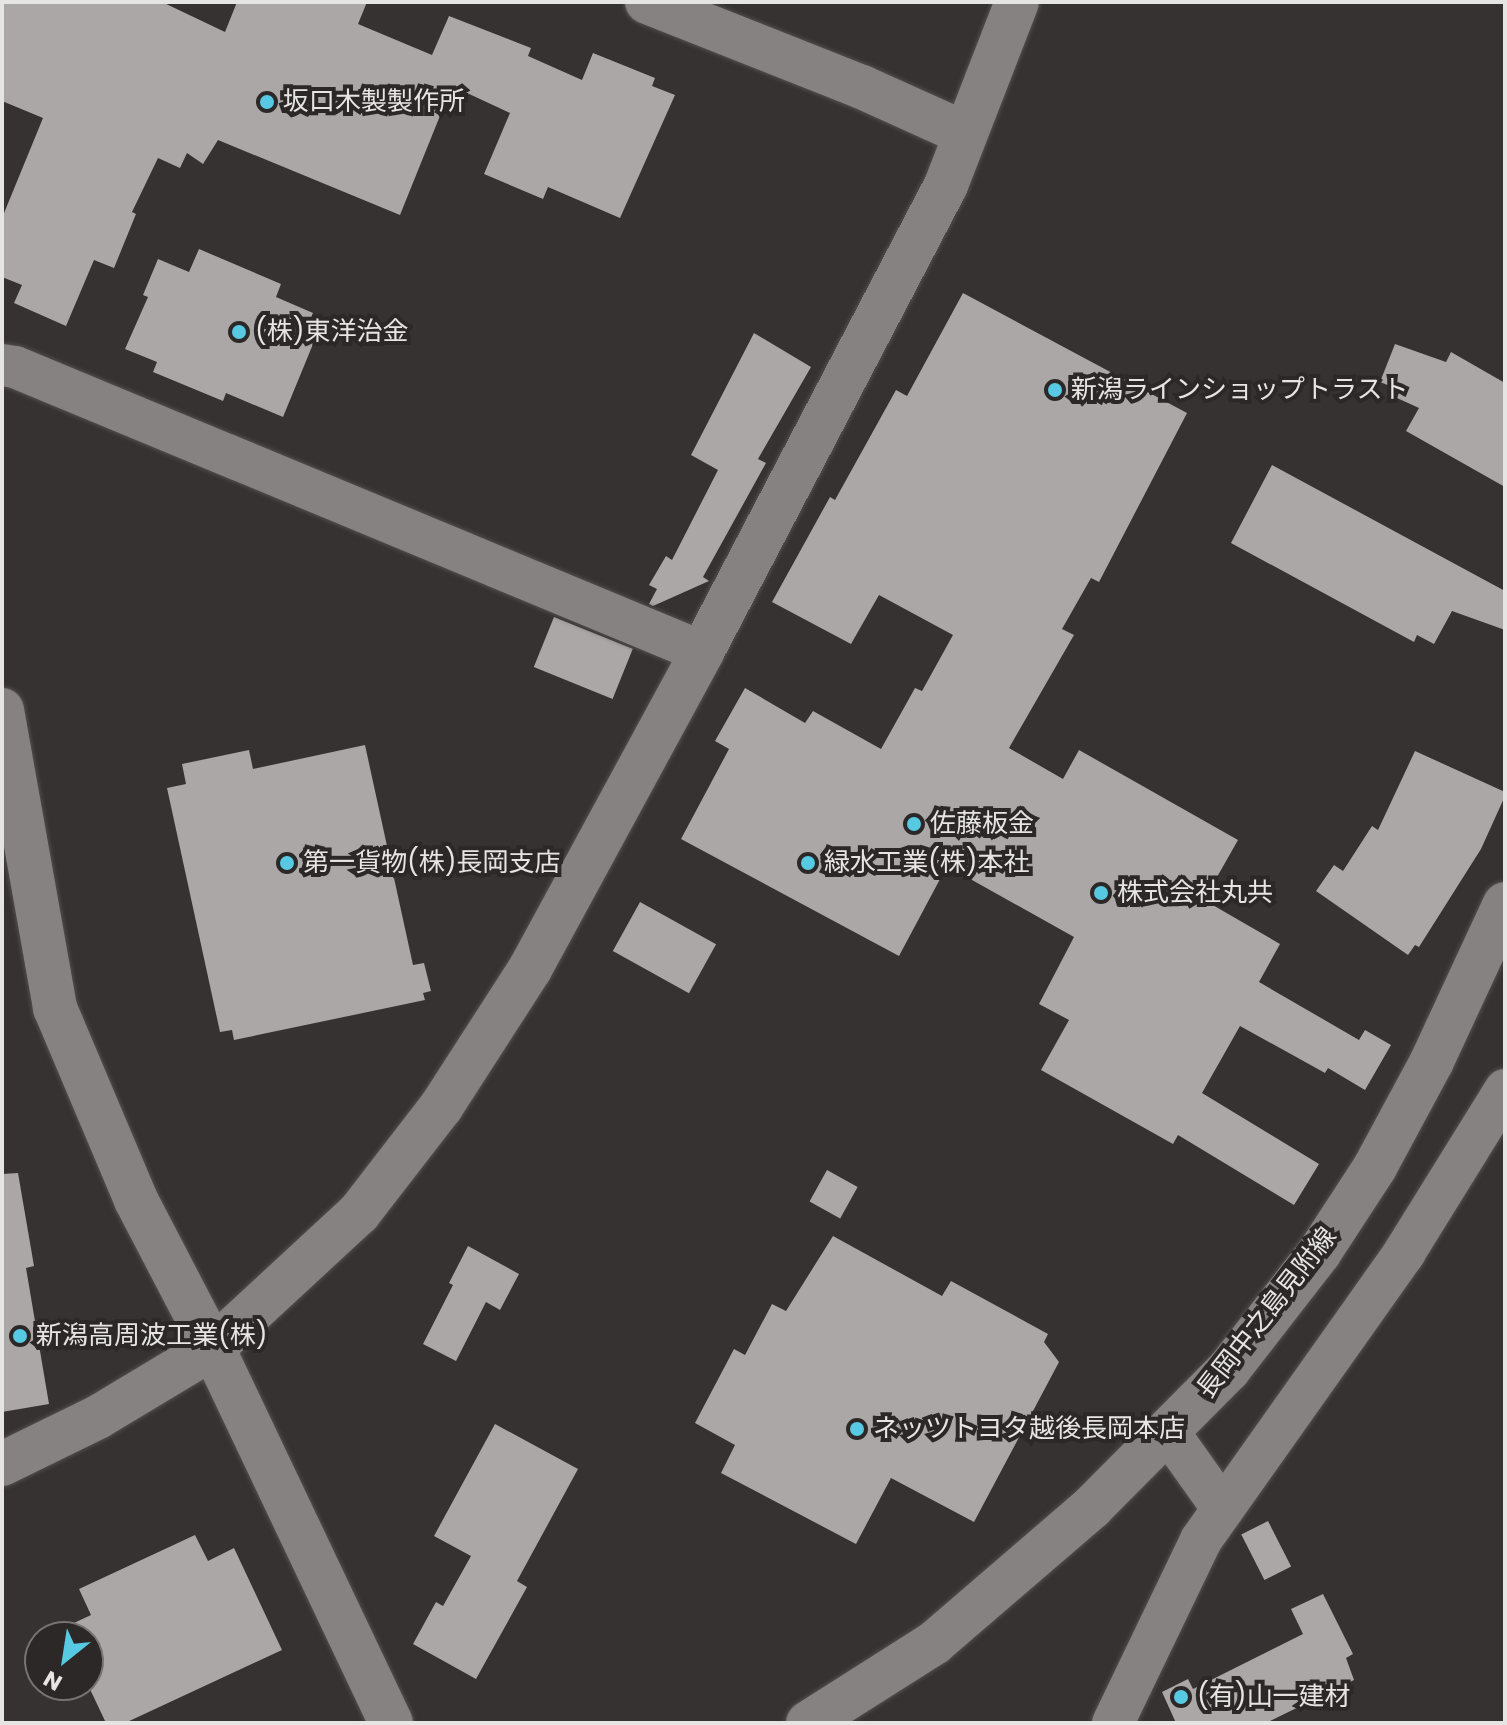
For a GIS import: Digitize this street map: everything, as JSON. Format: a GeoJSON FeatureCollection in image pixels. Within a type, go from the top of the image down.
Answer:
{"type":"FeatureCollection","features":[{"type":"Feature","properties":{"kind":"street"},"geometry":{"type":"LineString","coordinates":[[647,2],[862,87],[964,133]]}},
{"type":"Feature","properties":{"kind":"street"},"geometry":{"type":"LineString","coordinates":[[2,1464],[98,1417],[213,1348],[359,1213],[441,1107],[530,969],[702,652],[946,185],[1017,2]]}},
{"type":"Feature","properties":{"kind":"street"},"geometry":{"type":"LineString","coordinates":[[2,365],[15,367],[702,652]]}},
{"type":"Feature","properties":{"kind":"street"},"geometry":{"type":"LineString","coordinates":[[2,710],[55,1008],[136,1200],[213,1348],[391,1723]]}},
{"type":"Feature","properties":{"kind":"street","name":"長岡中之島見附線"},"geometry":{"type":"LineString","coordinates":[[808,1723],[934,1643],[1092,1507],[1169,1433],[1229,1369],[1310,1265],[1375,1167],[1432,1061],[1505,904]]}},
{"type":"Feature","properties":{"kind":"street"},"geometry":{"type":"LineString","coordinates":[[1113,1723],[1201,1540],[1404,1253],[1505,1090]]}},
{"type":"Feature","properties":{"kind":"street"},"geometry":{"type":"LineString","coordinates":[[1169,1433],[1223,1509]]}},
{"type":"Feature","properties":{"kind":"building"},"geometry":{"type":"Polygon","coordinates":[[[2,2],[162,2],[225,32],[237,2],[367,2],[358,24],[432,55],[449,16],[531,48],[528,56],[582,80],[593,53],[655,78],[652,86],[675,95],[620,218],[548,187],[543,199],[484,174],[510,113],[452,86],[400,215],[218,140],[203,164],[187,153],[180,168],[158,158],[132,212],[136,214],[114,268],[94,260],[66,326],[14,303],[22,285],[2,277],[2,218],[43,118],[2,101],[2,2]]]}},
{"type":"Feature","properties":{"kind":"building","name":"(株)東洋治金"},"geometry":{"type":"Polygon","coordinates":[[[199,249],[281,284],[276,297],[313,313],[307,327],[318,332],[283,417],[226,393],[223,401],[153,372],[157,362],[125,349],[148,297],[143,295],[158,259],[189,272],[199,249]]]}},
{"type":"Feature","properties":{"kind":"building"},"geometry":{"type":"Polygon","coordinates":[[[963,293],[1187,413],[1099,582],[1091,578],[1062,629],[1074,635],[1009,748],[1063,779],[1079,750],[1238,840],[1204,900],[1280,944],[1259,982],[1359,1040],[1365,1030],[1391,1045],[1365,1090],[1328,1068],[1325,1073],[1240,1026],[1202,1093],[1319,1164],[1294,1205],[1178,1135],[1173,1144],[1041,1070],[1069,1020],[1039,1004],[1074,937],[947,866],[899,956],[681,839],[729,749],[715,741],[745,688],[805,723],[813,711],[881,749],[915,688],[922,691],[953,635],[879,595],[851,644],[772,602],[830,497],[835,500],[896,390],[907,396],[963,293]]]}},
{"type":"Feature","properties":{"kind":"building"},"geometry":{"type":"Polygon","coordinates":[[[754,333],[811,367],[758,459],[766,463],[703,577],[709,581],[653,606],[649,604],[657,589],[649,585],[666,556],[672,560],[718,470],[691,455],[754,333]]]}},
{"type":"Feature","properties":{"kind":"building"},"geometry":{"type":"Polygon","coordinates":[[[1395,344],[1446,362],[1451,352],[1505,383],[1505,487],[1406,431],[1419,408],[1397,398],[1400,390],[1380,382],[1395,344]]]}},
{"type":"Feature","properties":{"kind":"building"},"geometry":{"type":"Polygon","coordinates":[[[1272,465],[1505,591],[1505,630],[1452,611],[1434,644],[1417,635],[1414,642],[1231,543],[1272,465]]]}},
{"type":"Feature","properties":{"kind":"building"},"geometry":{"type":"Polygon","coordinates":[[[554,617],[633,649],[613,699],[534,667],[554,617]]]}},
{"type":"Feature","properties":{"kind":"building","name":"第一貨物(株)長岡支店"},"geometry":{"type":"Polygon","coordinates":[[[365,745],[413,965],[424,963],[431,991],[423,993],[425,1000],[234,1040],[232,1030],[220,1032],[167,788],[186,784],[182,764],[249,750],[253,769],[365,745]]]}},
{"type":"Feature","properties":{"kind":"building"},"geometry":{"type":"Polygon","coordinates":[[[1415,751],[1505,792],[1505,796],[1481,849],[1419,947],[1415,945],[1408,955],[1316,891],[1334,865],[1343,871],[1372,826],[1378,830],[1415,751]]]}},
{"type":"Feature","properties":{"kind":"building"},"geometry":{"type":"Polygon","coordinates":[[[640,902],[716,944],[689,993],[613,951],[640,902]]]}},
{"type":"Feature","properties":{"kind":"building"},"geometry":{"type":"Polygon","coordinates":[[[827,1170],[858,1187],[840,1218],[810,1201],[827,1170]]]}},
{"type":"Feature","properties":{"kind":"building","name":"新潟高周波工業(株)"},"geometry":{"type":"Polygon","coordinates":[[[18,1173],[34,1266],[26,1268],[49,1404],[2,1412],[2,1174],[18,1173]]]}},
{"type":"Feature","properties":{"kind":"building","name":"ネッツトヨタ越後長岡本店"},"geometry":{"type":"Polygon","coordinates":[[[833,1236],[942,1296],[951,1281],[1048,1334],[1044,1342],[1059,1362],[974,1522],[891,1478],[856,1544],[721,1473],[735,1445],[695,1423],[734,1349],[745,1355],[772,1304],[786,1311],[833,1236]]]}},
{"type":"Feature","properties":{"kind":"building"},"geometry":{"type":"Polygon","coordinates":[[[468,1246],[519,1274],[500,1310],[486,1302],[456,1361],[423,1344],[453,1285],[449,1283],[468,1246]]]}},
{"type":"Feature","properties":{"kind":"building"},"geometry":{"type":"Polygon","coordinates":[[[495,1424],[578,1469],[517,1581],[527,1587],[476,1679],[413,1644],[436,1602],[443,1606],[471,1556],[434,1536],[495,1424]]]}},
{"type":"Feature","properties":{"kind":"building"},"geometry":{"type":"Polygon","coordinates":[[[1268,1521],[1291,1566],[1264,1580],[1241,1535],[1268,1521]]]}},
{"type":"Feature","properties":{"kind":"building"},"geometry":{"type":"Polygon","coordinates":[[[195,1535],[208,1561],[234,1548],[282,1650],[125,1723],[106,1723],[96,1701],[104,1701],[104,1621],[78,1621],[91,1615],[79,1589],[195,1535]]]}},
{"type":"Feature","properties":{"kind":"building"},"geometry":{"type":"Polygon","coordinates":[[[1323,1594],[1353,1654],[1346,1658],[1354,1680],[1266,1723],[1176,1723],[1162,1692],[1188,1679],[1193,1689],[1303,1634],[1291,1609],[1323,1594]]]}},
{"type":"Feature","properties":{"kind":"place","name":"坂口木製製作所"},"geometry":{"type":"Point","coordinates":[267,102]}},
{"type":"Feature","properties":{"kind":"place","name":"(株)東洋治金"},"geometry":{"type":"Point","coordinates":[239,332]}},
{"type":"Feature","properties":{"kind":"place","name":"新潟ラインショップトラスト"},"geometry":{"type":"Point","coordinates":[1055,390]}},
{"type":"Feature","properties":{"kind":"place","name":"佐藤板金"},"geometry":{"type":"Point","coordinates":[914,824]}},
{"type":"Feature","properties":{"kind":"place","name":"第一貨物(株)長岡支店"},"geometry":{"type":"Point","coordinates":[287,863]}},
{"type":"Feature","properties":{"kind":"place","name":"緑水工業(株)本社"},"geometry":{"type":"Point","coordinates":[808,863]}},
{"type":"Feature","properties":{"kind":"place","name":"株式会社丸共"},"geometry":{"type":"Point","coordinates":[1101,893]}},
{"type":"Feature","properties":{"kind":"place","name":"新潟高周波工業(株)"},"geometry":{"type":"Point","coordinates":[20,1336]}},
{"type":"Feature","properties":{"kind":"place","name":"ネッツトヨタ越後長岡本店"},"geometry":{"type":"Point","coordinates":[857,1429]}},
{"type":"Feature","properties":{"kind":"place","name":"(有)山一建材"},"geometry":{"type":"Point","coordinates":[1181,1697]}}]}
